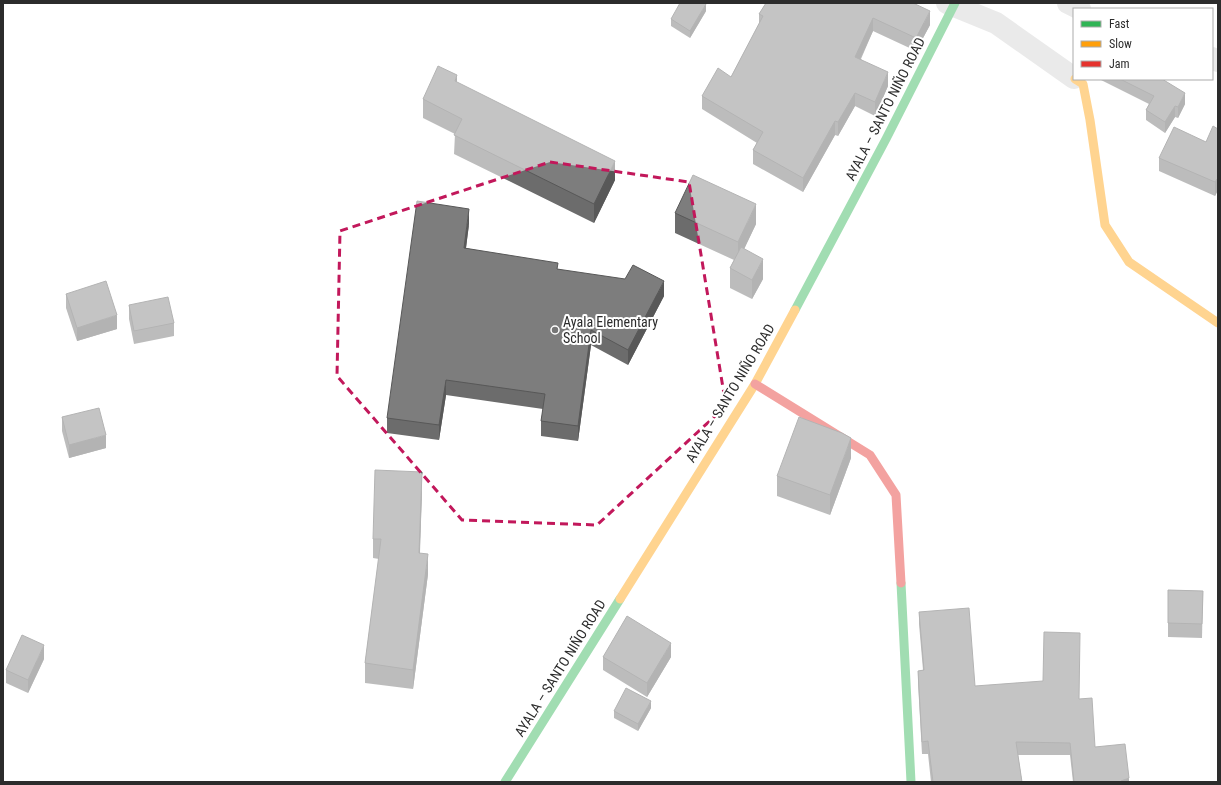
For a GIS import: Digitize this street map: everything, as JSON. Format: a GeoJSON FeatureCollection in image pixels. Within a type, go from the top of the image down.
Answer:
{"type":"FeatureCollection","features":[{"type":"Feature","properties":{"kind":"street"},"geometry":{"type":"LineString","coordinates":[[1068,3],[1078,8]]}},
{"type":"Feature","properties":{"kind":"street"},"geometry":{"type":"LineString","coordinates":[[952,4],[996,23],[1073,78]]}},
{"type":"Feature","properties":{"kind":"street","name":"AYALA – SANTO NIÑO ROAD"},"geometry":{"type":"LineString","coordinates":[[505,782],[755,384],[886,139],[952,4]]}},
{"type":"Feature","properties":{"kind":"street"},"geometry":{"type":"LineString","coordinates":[[1077,80],[1083,84],[1105,225],[1129,262],[1218,324]]}},
{"type":"Feature","properties":{"kind":"street"},"geometry":{"type":"LineString","coordinates":[[755,384],[870,456],[896,495],[911,782]]}},
{"type":"Feature","properties":{"kind":"highlighted area"},"geometry":{"type":"Polygon","coordinates":[[[550,162],[689,182],[726,406],[597,525],[462,520],[337,376],[340,231],[550,162]]]}},
{"type":"Feature","properties":{"kind":"building"},"geometry":{"type":"Polygon","coordinates":[[[680,3],[706,4],[690,31],[671,19],[680,3]]]}},
{"type":"Feature","properties":{"kind":"building"},"geometry":{"type":"Polygon","coordinates":[[[766,3],[913,3],[930,11],[916,38],[873,18],[855,57],[888,72],[875,102],[855,93],[838,122],[835,121],[803,178],[753,150],[763,132],[702,96],[718,68],[731,77],[763,16],[759,14],[766,3]]]}},
{"type":"Feature","properties":{"kind":"building"},"geometry":{"type":"Polygon","coordinates":[[[438,66],[457,75],[455,81],[615,161],[594,204],[454,135],[462,119],[423,99],[438,66]]]}},
{"type":"Feature","properties":{"kind":"building"},"geometry":{"type":"Polygon","coordinates":[[[1122,80],[1164,80],[1185,93],[1178,107],[1175,106],[1165,122],[1146,110],[1154,96],[1122,80]]]}},
{"type":"Feature","properties":{"kind":"building"},"geometry":{"type":"Polygon","coordinates":[[[1213,126],[1218,129],[1218,180],[1217,179],[1215,182],[1159,158],[1174,127],[1206,142],[1213,126]]]}},
{"type":"Feature","properties":{"kind":"building"},"geometry":{"type":"Polygon","coordinates":[[[693,175],[756,204],[738,242],[675,213],[693,175]]]}},
{"type":"Feature","properties":{"kind":"building"},"geometry":{"type":"Polygon","coordinates":[[[417,201],[469,209],[464,248],[558,263],[557,269],[625,279],[633,265],[664,281],[628,350],[591,330],[578,426],[541,421],[545,394],[446,380],[439,425],[387,418],[417,201]]]}},
{"type":"Feature","properties":{"kind":"building"},"geometry":{"type":"Polygon","coordinates":[[[741,247],[763,259],[752,280],[730,268],[741,247]]]}},
{"type":"Feature","properties":{"kind":"building"},"geometry":{"type":"Polygon","coordinates":[[[106,281],[117,315],[77,328],[66,294],[106,281]]]}},
{"type":"Feature","properties":{"kind":"building"},"geometry":{"type":"Polygon","coordinates":[[[168,297],[174,323],[134,331],[129,305],[168,297]]]}},
{"type":"Feature","properties":{"kind":"building"},"geometry":{"type":"Polygon","coordinates":[[[99,408],[106,435],[69,445],[62,417],[99,408]]]}},
{"type":"Feature","properties":{"kind":"building"},"geometry":{"type":"Polygon","coordinates":[[[799,417],[842,433],[851,438],[830,495],[777,476],[799,417]]]}},
{"type":"Feature","properties":{"kind":"building"},"geometry":{"type":"Polygon","coordinates":[[[375,470],[422,472],[419,553],[428,554],[413,670],[365,663],[381,539],[373,539],[375,470]]]}},
{"type":"Feature","properties":{"kind":"building"},"geometry":{"type":"Polygon","coordinates":[[[1168,590],[1203,591],[1202,624],[1168,623],[1168,590]]]}},
{"type":"Feature","properties":{"kind":"building"},"geometry":{"type":"Polygon","coordinates":[[[969,608],[975,686],[1043,681],[1044,632],[1080,633],[1079,699],[1092,698],[1095,747],[1125,744],[1129,778],[1121,782],[1074,782],[1070,743],[1016,742],[1022,782],[933,782],[928,741],[922,742],[918,671],[924,670],[919,612],[969,608]]]}},
{"type":"Feature","properties":{"kind":"building"},"geometry":{"type":"Polygon","coordinates":[[[627,616],[671,643],[647,683],[603,657],[627,616]]]}},
{"type":"Feature","properties":{"kind":"building"},"geometry":{"type":"Polygon","coordinates":[[[22,635],[44,645],[28,680],[6,670],[22,635]]]}},
{"type":"Feature","properties":{"kind":"building"},"geometry":{"type":"Polygon","coordinates":[[[626,688],[651,701],[638,724],[614,711],[626,688]]]}},
{"type":"Feature","properties":{"kind":"traffic: fast"},"geometry":{"type":"LineString","coordinates":[[795,310],[886,139],[955,3]]}},
{"type":"Feature","properties":{"kind":"traffic: fast"},"geometry":{"type":"LineString","coordinates":[[901,583],[911,782]]}},
{"type":"Feature","properties":{"kind":"traffic: fast"},"geometry":{"type":"LineString","coordinates":[[505,782],[620,599]]}},
{"type":"Feature","properties":{"kind":"traffic: slow"},"geometry":{"type":"LineString","coordinates":[[1077,80],[1083,84],[1090,120],[1105,225],[1129,262],[1218,323]]}},
{"type":"Feature","properties":{"kind":"traffic: slow"},"geometry":{"type":"LineString","coordinates":[[620,599],[755,384],[795,310]]}},
{"type":"Feature","properties":{"kind":"traffic: jam"},"geometry":{"type":"LineString","coordinates":[[755,384],[870,455],[896,495],[901,583]]}},
{"type":"Feature","properties":{"kind":"place","name":"Ayala Elementary School"},"geometry":{"type":"Point","coordinates":[555,330]}}]}
